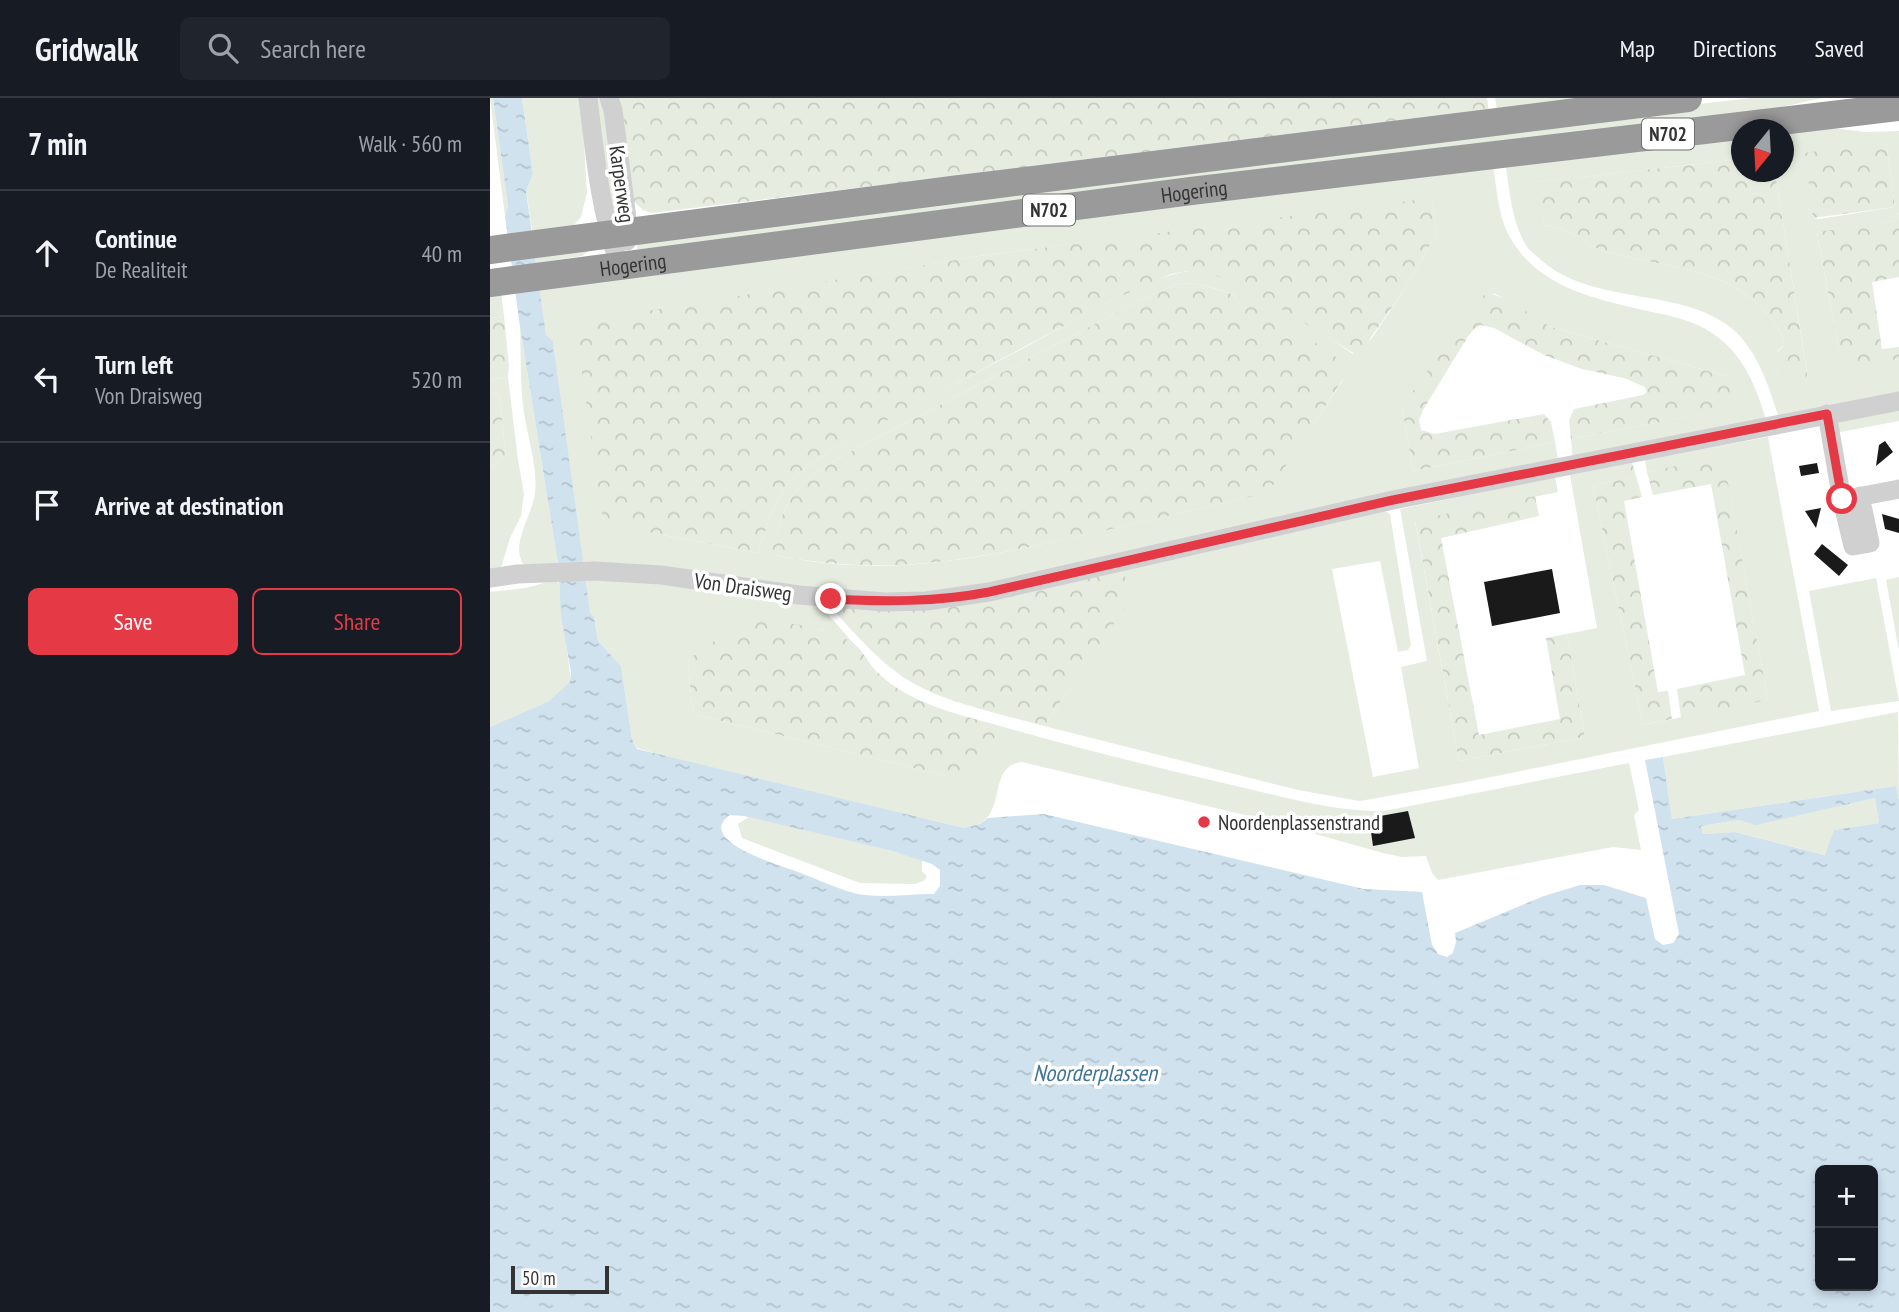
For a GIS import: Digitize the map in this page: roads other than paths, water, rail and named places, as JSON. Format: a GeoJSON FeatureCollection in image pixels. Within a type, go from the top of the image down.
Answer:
{"type":"FeatureCollection","features":[{"type":"Feature","properties":{"kind":"highway","name":"Hogering"},"geometry":{"type":"LineString","coordinates":[[491,250],[1688,98]]}},
{"type":"Feature","properties":{"kind":"highway","name":"Hogering"},"geometry":{"type":"LineString","coordinates":[[493,283],[1191,191],[1899,107]]}},
{"type":"Feature","properties":{"kind":"street","name":"Karperweg"},"geometry":{"type":"LineString","coordinates":[[588,98],[601,197],[619,235]]}},
{"type":"Feature","properties":{"kind":"street","name":"Karperweg"},"geometry":{"type":"LineString","coordinates":[[609,98],[612,110],[620,266]]}},
{"type":"Feature","properties":{"kind":"street","name":"Von Draisweg"},"geometry":{"type":"LineString","coordinates":[[490,578],[518,574],[594,571],[661,575],[831,599],[884,602],[954,598],[1393,500],[1899,401]]}},
{"type":"Feature","properties":{"kind":"street"},"geometry":{"type":"LineString","coordinates":[[1827,414],[1851,498],[1899,489]]}},
{"type":"Feature","properties":{"kind":"water","name":"Noorderplassen"},"geometry":{"type":"Polygon","coordinates":[[[493,98],[522,98],[533,174],[526,191],[546,335],[553,341],[590,612],[594,617],[598,641],[621,666],[632,739],[637,749],[964,828],[980,824],[988,818],[1044,814],[1364,889],[1422,892],[1432,945],[1438,954],[1447,957],[1453,953],[1455,933],[1544,896],[1580,885],[1604,885],[1646,898],[1655,939],[1663,945],[1673,943],[1679,934],[1645,760],[1663,757],[1672,819],[1896,786],[1899,800],[1899,1312],[490,1312],[490,727],[549,701],[570,682],[571,673],[561,615],[558,564],[505,216],[508,206],[493,98]],[[1875,798],[1756,825],[1739,820],[1701,826],[1703,834],[1735,832],[1825,855],[1834,830],[1879,823],[1875,798]],[[730,815],[722,825],[723,834],[732,843],[761,859],[840,889],[863,895],[883,896],[934,894],[940,886],[940,870],[932,864],[892,851],[730,815]]]}},
{"type":"Feature","properties":{"kind":"place","name":"Noordenplassenstrand"},"geometry":{"type":"Point","coordinates":[1204,822]}}]}
